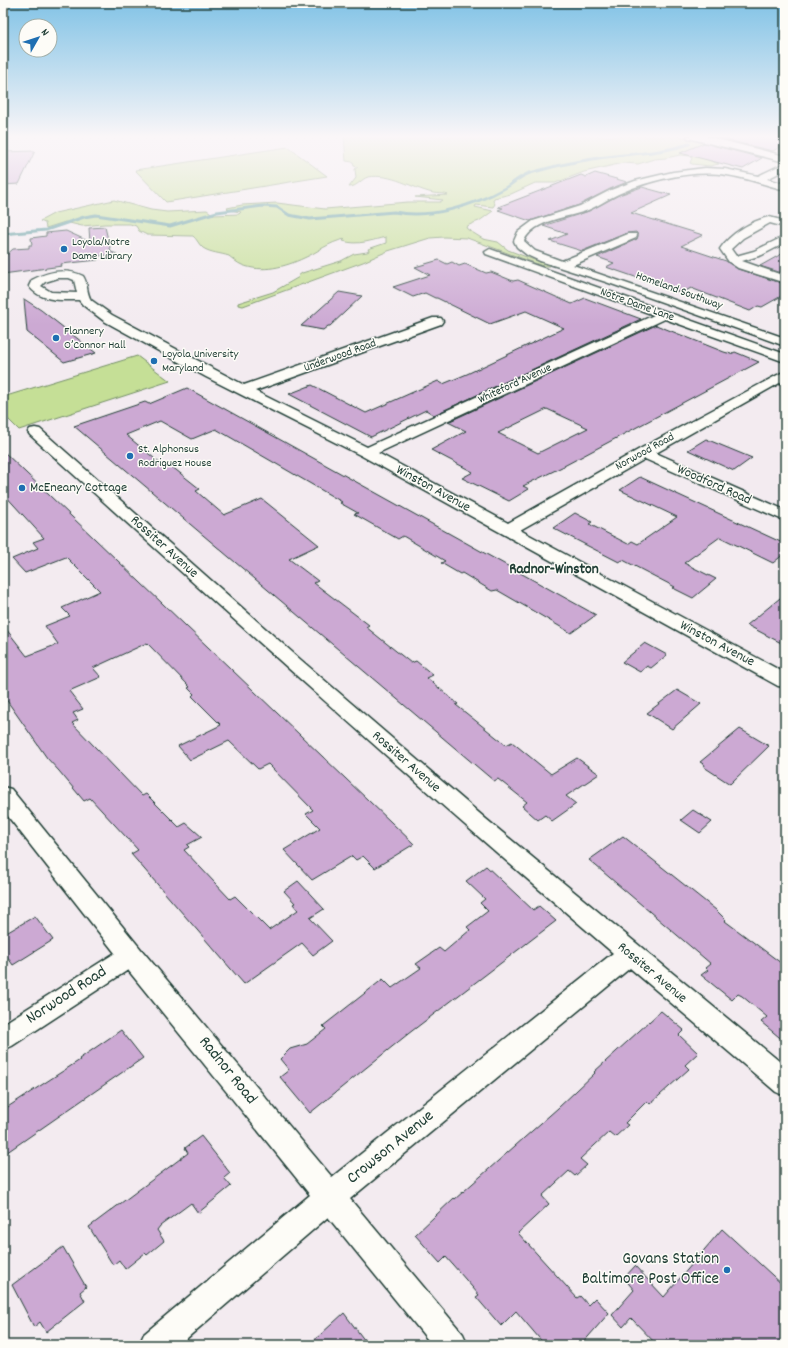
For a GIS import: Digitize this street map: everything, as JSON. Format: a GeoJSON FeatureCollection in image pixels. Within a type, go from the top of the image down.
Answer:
{"type":"FeatureCollection","features":[{"type":"Feature","properties":{"kind":"street","name":"Homeland Southway"},"geometry":{"type":"LineString","coordinates":[[601,199],[588,206],[538,222],[522,233],[519,241],[525,249],[531,253],[785,342]]}},
{"type":"Feature","properties":{"kind":"street"},"geometry":{"type":"LineString","coordinates":[[785,224],[769,220],[739,235],[730,242],[725,249],[732,260],[742,266],[785,280]]}},
{"type":"Feature","properties":{"kind":"street"},"geometry":{"type":"LineString","coordinates":[[563,265],[632,236]]}},
{"type":"Feature","properties":{"kind":"street"},"geometry":{"type":"LineString","coordinates":[[732,260],[758,253],[785,239]]}},
{"type":"Feature","properties":{"kind":"street","name":"Notre Dame Lane"},"geometry":{"type":"LineString","coordinates":[[490,252],[785,358]]}},
{"type":"Feature","properties":{"kind":"street","name":"Winston Avenue"},"geometry":{"type":"LineString","coordinates":[[83,296],[94,309],[108,318],[366,453],[785,681]]}},
{"type":"Feature","properties":{"kind":"street","name":"Whiteford Avenue"},"geometry":{"type":"LineString","coordinates":[[366,453],[664,315]]}},
{"type":"Feature","properties":{"kind":"street","name":"Underwood Road"},"geometry":{"type":"LineString","coordinates":[[244,390],[437,321]]}},
{"type":"Feature","properties":{"kind":"street","name":"Norwood Road"},"geometry":{"type":"LineString","coordinates":[[507,530],[643,453],[785,376]]}},
{"type":"Feature","properties":{"kind":"street","name":"Rossiter Avenue"},"geometry":{"type":"LineString","coordinates":[[35,432],[294,664],[478,825],[629,954],[785,1083]]}},
{"type":"Feature","properties":{"kind":"street","name":"Woodford Road"},"geometry":{"type":"LineString","coordinates":[[643,453],[785,516]]}},
{"type":"Feature","properties":{"kind":"street","name":"Radnor Road"},"geometry":{"type":"LineString","coordinates":[[3,795],[131,955],[452,1345]]}},
{"type":"Feature","properties":{"kind":"street","name":"Crowson Avenue"},"geometry":{"type":"LineString","coordinates":[[155,1345],[330,1197],[629,954]]}},
{"type":"Feature","properties":{"kind":"street","name":"Norwood Road"},"geometry":{"type":"LineString","coordinates":[[3,1038],[131,955]]}},
{"type":"Feature","properties":{"kind":"green space"},"geometry":{"type":"Polygon","coordinates":[[[163,199],[185,199],[166,202],[163,199]]]}},
{"type":"Feature","properties":{"kind":"green space"},"geometry":{"type":"Polygon","coordinates":[[[433,199],[494,199],[495,204],[493,207],[476,205],[475,207],[493,211],[479,221],[466,227],[467,229],[483,239],[498,242],[508,250],[550,266],[543,266],[467,238],[430,238],[388,251],[363,262],[243,306],[238,305],[238,303],[273,292],[299,277],[298,276],[302,273],[341,261],[354,254],[367,252],[369,251],[368,249],[386,243],[386,237],[360,243],[343,241],[345,239],[339,240],[309,256],[289,264],[273,268],[257,269],[242,265],[229,256],[206,250],[193,236],[147,235],[139,231],[136,226],[130,224],[82,226],[65,222],[46,228],[45,223],[40,221],[55,213],[114,200],[151,210],[167,212],[207,210],[214,215],[239,214],[241,212],[229,210],[227,208],[242,205],[277,203],[325,209],[408,202],[440,202],[443,200],[433,199]]]}},
{"type":"Feature","properties":{"kind":"green space"},"geometry":{"type":"Polygon","coordinates":[[[137,356],[170,381],[19,430],[3,414],[3,397],[137,356]]]}},
{"type":"Feature","properties":{"kind":"building"},"geometry":{"type":"Polygon","coordinates":[[[519,199],[591,199],[579,205],[530,221],[498,210],[503,208],[498,207],[519,199]]]}},
{"type":"Feature","properties":{"kind":"building"},"geometry":{"type":"Polygon","coordinates":[[[612,199],[662,199],[631,213],[703,235],[681,246],[726,261],[738,269],[785,284],[785,294],[762,307],[758,306],[750,311],[691,288],[682,293],[606,267],[614,263],[597,257],[637,239],[638,235],[636,232],[627,233],[582,251],[550,241],[567,234],[543,226],[589,211],[612,199]]]}},
{"type":"Feature","properties":{"kind":"building","name":"Loyola/Notre Dame Library"},"geometry":{"type":"Polygon","coordinates":[[[105,227],[111,252],[117,254],[97,256],[98,260],[61,264],[62,266],[3,274],[3,258],[13,249],[29,248],[29,245],[32,245],[31,238],[46,236],[46,233],[66,231],[90,242],[89,228],[105,227]]]}},
{"type":"Feature","properties":{"kind":"building"},"geometry":{"type":"Polygon","coordinates":[[[785,252],[785,274],[760,266],[785,252]]]}},
{"type":"Feature","properties":{"kind":"building"},"geometry":{"type":"Polygon","coordinates":[[[439,260],[447,264],[452,262],[459,266],[465,264],[486,273],[491,272],[513,281],[518,280],[572,304],[585,298],[641,319],[434,415],[426,410],[371,437],[289,394],[312,385],[366,413],[438,381],[443,384],[467,374],[564,328],[526,311],[490,324],[425,293],[413,297],[393,287],[430,275],[415,267],[439,260]]]}},
{"type":"Feature","properties":{"kind":"building"},"geometry":{"type":"Polygon","coordinates":[[[339,292],[362,296],[330,326],[323,330],[301,326],[339,292]]]}},
{"type":"Feature","properties":{"kind":"building","name":"Flannery O’Connor Hall"},"geometry":{"type":"Polygon","coordinates":[[[24,299],[41,310],[96,353],[64,362],[27,332],[24,299]]]}},
{"type":"Feature","properties":{"kind":"building"},"geometry":{"type":"Polygon","coordinates":[[[656,325],[724,352],[731,354],[735,352],[759,362],[564,466],[523,486],[529,489],[509,501],[462,478],[473,472],[431,450],[466,431],[448,422],[656,325]],[[547,409],[498,433],[538,453],[588,428],[547,409]]]}},
{"type":"Feature","properties":{"kind":"building"},"geometry":{"type":"Polygon","coordinates":[[[187,388],[596,615],[571,633],[497,590],[492,591],[462,573],[460,574],[441,563],[445,561],[403,536],[398,539],[354,514],[358,513],[340,503],[342,502],[216,429],[192,439],[160,421],[126,435],[166,468],[171,466],[200,489],[196,491],[224,515],[262,499],[319,545],[289,559],[318,581],[314,583],[369,625],[366,627],[411,663],[416,661],[433,675],[427,678],[458,704],[456,705],[506,745],[512,742],[551,774],[577,758],[599,774],[566,796],[576,804],[552,821],[545,815],[538,820],[522,806],[527,802],[498,779],[494,781],[74,426],[145,402],[149,404],[187,388]]]}},
{"type":"Feature","properties":{"kind":"building"},"geometry":{"type":"Polygon","coordinates":[[[706,439],[752,458],[734,471],[688,450],[706,439]]]}},
{"type":"Feature","properties":{"kind":"building"},"geometry":{"type":"Polygon","coordinates":[[[3,451],[414,844],[375,868],[363,856],[356,860],[352,856],[312,880],[284,850],[320,828],[306,814],[313,810],[268,764],[258,769],[229,741],[190,760],[178,746],[221,725],[192,696],[194,694],[188,688],[190,687],[147,643],[93,668],[101,677],[69,691],[83,709],[73,713],[78,720],[72,723],[142,796],[146,794],[179,827],[186,823],[202,837],[187,845],[189,847],[184,850],[230,899],[235,896],[269,930],[298,910],[293,904],[295,903],[284,891],[298,881],[324,909],[310,918],[332,941],[313,955],[302,943],[244,984],[131,854],[138,850],[90,798],[84,801],[47,758],[3,695],[3,625],[27,656],[58,644],[45,626],[70,616],[62,608],[100,591],[66,557],[25,573],[12,559],[38,548],[33,542],[44,538],[3,493],[3,451]]]}},
{"type":"Feature","properties":{"kind":"building"},"geometry":{"type":"Polygon","coordinates":[[[640,477],[785,544],[785,553],[773,563],[720,537],[684,563],[716,579],[693,598],[623,560],[619,562],[553,528],[575,513],[592,522],[589,524],[628,544],[632,541],[638,544],[677,517],[620,490],[640,477]]]}},
{"type":"Feature","properties":{"kind":"building"},"geometry":{"type":"Polygon","coordinates":[[[785,594],[785,645],[747,625],[785,594]]]}},
{"type":"Feature","properties":{"kind":"building"},"geometry":{"type":"Polygon","coordinates":[[[645,643],[667,655],[651,668],[647,666],[640,672],[622,662],[645,643]]]}},
{"type":"Feature","properties":{"kind":"building"},"geometry":{"type":"Polygon","coordinates":[[[677,690],[701,704],[672,729],[647,713],[677,690]]]}},
{"type":"Feature","properties":{"kind":"building"},"geometry":{"type":"Polygon","coordinates":[[[740,729],[769,746],[730,784],[704,767],[705,765],[700,762],[740,729]]]}},
{"type":"Feature","properties":{"kind":"building"},"geometry":{"type":"Polygon","coordinates":[[[693,810],[712,822],[700,833],[681,820],[693,810]]]}},
{"type":"Feature","properties":{"kind":"building"},"geometry":{"type":"Polygon","coordinates":[[[623,836],[716,910],[726,920],[725,921],[785,966],[785,1042],[761,1022],[767,1017],[742,996],[738,994],[732,1000],[701,975],[708,970],[706,968],[711,964],[589,860],[623,836]]]}},
{"type":"Feature","properties":{"kind":"building"},"geometry":{"type":"Polygon","coordinates":[[[486,866],[533,910],[539,906],[556,921],[408,1034],[310,1113],[280,1077],[289,1070],[280,1059],[290,1049],[307,1044],[326,1029],[323,1026],[383,979],[392,988],[421,968],[416,964],[439,948],[444,952],[470,930],[467,927],[488,911],[480,903],[485,899],[466,881],[486,866]]]}},
{"type":"Feature","properties":{"kind":"building"},"geometry":{"type":"Polygon","coordinates":[[[35,916],[53,940],[13,965],[3,951],[3,935],[35,916]]]}},
{"type":"Feature","properties":{"kind":"building"},"geometry":{"type":"Polygon","coordinates":[[[661,1011],[684,1030],[679,1035],[698,1053],[685,1065],[689,1069],[650,1104],[647,1101],[625,1123],[628,1125],[615,1137],[609,1132],[580,1159],[587,1165],[575,1176],[569,1171],[542,1196],[549,1204],[518,1233],[577,1298],[580,1296],[588,1305],[595,1298],[609,1313],[581,1345],[545,1345],[516,1311],[501,1326],[476,1297],[479,1295],[446,1257],[440,1263],[415,1235],[454,1198],[455,1199],[558,1108],[595,1073],[594,1072],[661,1011]]]}},
{"type":"Feature","properties":{"kind":"building"},"geometry":{"type":"Polygon","coordinates":[[[121,1030],[143,1058],[3,1155],[3,1110],[80,1060],[79,1059],[121,1030]]]}},
{"type":"Feature","properties":{"kind":"building"},"geometry":{"type":"Polygon","coordinates":[[[201,1136],[230,1173],[224,1178],[231,1186],[198,1213],[191,1203],[160,1226],[157,1230],[164,1241],[147,1255],[145,1253],[125,1269],[119,1260],[113,1265],[89,1227],[188,1153],[185,1148],[201,1136]]]}},
{"type":"Feature","properties":{"kind":"building","name":"Govans Station Baltimore Post Office"},"geometry":{"type":"Polygon","coordinates":[[[722,1229],[785,1287],[785,1345],[657,1345],[631,1318],[623,1327],[612,1315],[634,1290],[624,1278],[635,1266],[664,1297],[722,1229]]]}},
{"type":"Feature","properties":{"kind":"building"},"geometry":{"type":"Polygon","coordinates":[[[63,1247],[86,1287],[80,1292],[85,1301],[46,1332],[40,1322],[34,1327],[12,1285],[63,1247]]]}},
{"type":"Feature","properties":{"kind":"building"},"geometry":{"type":"Polygon","coordinates":[[[344,1313],[368,1345],[309,1345],[344,1313]]]}},
{"type":"Feature","properties":{"kind":"waterway"},"geometry":{"type":"LineString","coordinates":[[3,234],[46,230],[84,217],[96,215],[170,226],[217,212],[263,206],[277,207],[289,215],[310,219],[394,212],[422,214],[451,209],[482,199]]}},
{"type":"Feature","properties":{"kind":"place","name":"Loyola/Notre Dame Library"},"geometry":{"type":"Point","coordinates":[64,249]}},
{"type":"Feature","properties":{"kind":"place","name":"Flannery O’Connor Hall"},"geometry":{"type":"Point","coordinates":[56,338]}},
{"type":"Feature","properties":{"kind":"place","name":"Loyola University Maryland"},"geometry":{"type":"Point","coordinates":[154,361]}},
{"type":"Feature","properties":{"kind":"place","name":"St. Alphonsus Rodriguez House"},"geometry":{"type":"Point","coordinates":[130,456]}},
{"type":"Feature","properties":{"kind":"place","name":"McEneany Cottage"},"geometry":{"type":"Point","coordinates":[22,488]}},
{"type":"Feature","properties":{"kind":"place","name":"Govans Station Baltimore Post Office"},"geometry":{"type":"Point","coordinates":[727,1270]}},
{"type":"Feature","properties":{"kind":"district","name":"Radnor-Winston"},"geometry":{"type":"Point","coordinates":[554,570]}}]}
